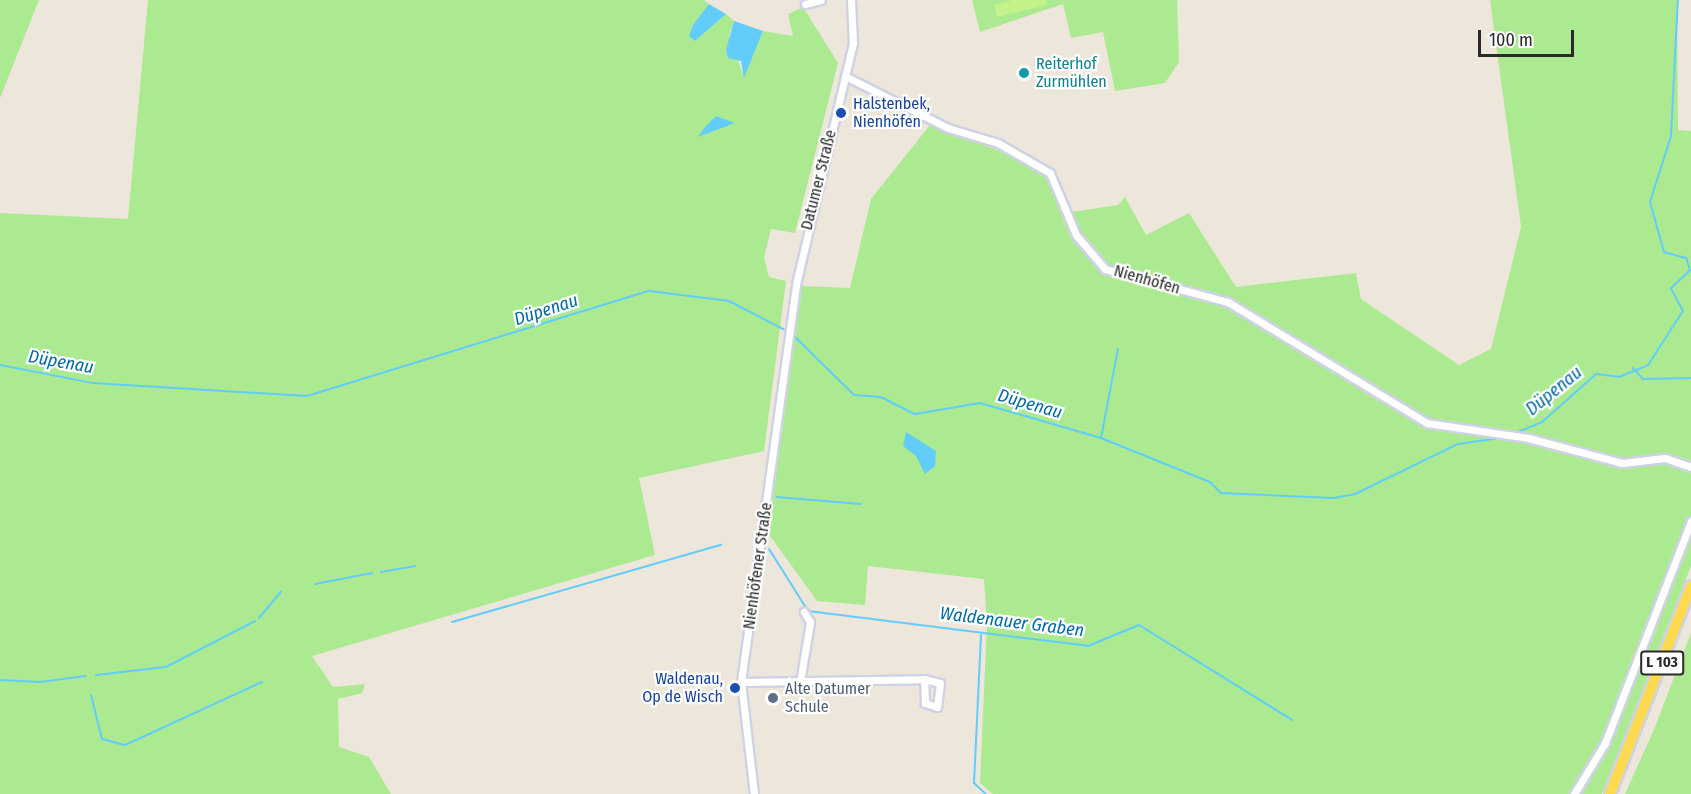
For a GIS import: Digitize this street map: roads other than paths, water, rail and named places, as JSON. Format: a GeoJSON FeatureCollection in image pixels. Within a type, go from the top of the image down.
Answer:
{"type":"FeatureCollection","features":[{"type":"Feature","properties":{"kind":"main road","name":"L 103"},"geometry":{"type":"LineString","coordinates":[[1610,794],[1691,586]]}},
{"type":"Feature","properties":{"kind":"street"},"geometry":{"type":"LineString","coordinates":[[805,4],[821,0]]}},
{"type":"Feature","properties":{"kind":"street","name":"Datumer Straße"},"geometry":{"type":"LineString","coordinates":[[788,337],[804,239],[854,36],[851,0]]}},
{"type":"Feature","properties":{"kind":"street","name":"Nienhöfen"},"geometry":{"type":"LineString","coordinates":[[845,76],[1042,167],[1056,182],[1076,235],[1105,268],[1228,302],[1427,423],[1492,435],[1517,436],[1622,463],[1665,458],[1691,467]]}},
{"type":"Feature","properties":{"kind":"street","name":"Nienhöfener Straße"},"geometry":{"type":"LineString","coordinates":[[754,794],[741,682],[788,337]]}},
{"type":"Feature","properties":{"kind":"street"},"geometry":{"type":"LineString","coordinates":[[1574,794],[1605,743],[1691,521]]}},
{"type":"Feature","properties":{"kind":"street"},"geometry":{"type":"LineString","coordinates":[[800,682],[810,622],[804,612]]}},
{"type":"Feature","properties":{"kind":"street"},"geometry":{"type":"LineString","coordinates":[[741,682],[924,679]]}},
{"type":"Feature","properties":{"kind":"water"},"geometry":{"type":"Polygon","coordinates":[[[709,4],[726,14],[695,41],[689,36],[693,25],[709,4]]]}},
{"type":"Feature","properties":{"kind":"water"},"geometry":{"type":"Polygon","coordinates":[[[734,21],[763,31],[744,78],[741,61],[728,58],[726,50],[734,21]]]}},
{"type":"Feature","properties":{"kind":"water"},"geometry":{"type":"Polygon","coordinates":[[[716,116],[735,123],[698,137],[705,127],[716,116]]]}},
{"type":"Feature","properties":{"kind":"water"},"geometry":{"type":"Polygon","coordinates":[[[906,432],[936,451],[935,466],[925,474],[916,456],[903,446],[906,432]]]}},
{"type":"Feature","properties":{"kind":"waterway","name":"Düpenau"},"geometry":{"type":"LineString","coordinates":[[1515,433],[1542,422],[1596,374],[1619,377],[1648,365],[1683,311],[1671,288],[1690,270],[1686,258],[1664,252],[1650,202],[1671,136],[1678,0]]}},
{"type":"Feature","properties":{"kind":"waterway","name":"Düpenau"},"geometry":{"type":"LineString","coordinates":[[0,365],[93,383],[307,396],[649,291],[729,301],[787,331]]}},
{"type":"Feature","properties":{"kind":"waterway","name":"Düpenau"},"geometry":{"type":"LineString","coordinates":[[792,334],[854,395],[881,397],[915,414],[980,403],[1101,438],[1210,482],[1221,493],[1333,498],[1355,494],[1458,444],[1507,437]]}},
{"type":"Feature","properties":{"kind":"waterway"},"geometry":{"type":"LineString","coordinates":[[1101,438],[1118,349]]}},
{"type":"Feature","properties":{"kind":"waterway"},"geometry":{"type":"LineString","coordinates":[[1633,368],[1643,379],[1691,378]]}},
{"type":"Feature","properties":{"kind":"waterway"},"geometry":{"type":"LineString","coordinates":[[777,497],[861,504]]}},
{"type":"Feature","properties":{"kind":"waterway","name":"Waldenauer Graben"},"geometry":{"type":"LineString","coordinates":[[452,622],[721,545]]}},
{"type":"Feature","properties":{"kind":"waterway","name":"Waldenauer Graben"},"geometry":{"type":"LineString","coordinates":[[769,549],[808,611],[1088,646],[1139,625],[1292,720]]}},
{"type":"Feature","properties":{"kind":"waterway"},"geometry":{"type":"LineString","coordinates":[[740,661],[753,565]]}},
{"type":"Feature","properties":{"kind":"waterway"},"geometry":{"type":"LineString","coordinates":[[381,572],[415,566]]}},
{"type":"Feature","properties":{"kind":"waterway"},"geometry":{"type":"LineString","coordinates":[[315,584],[372,573]]}},
{"type":"Feature","properties":{"kind":"waterway"},"geometry":{"type":"LineString","coordinates":[[259,618],[282,591]]}},
{"type":"Feature","properties":{"kind":"waterway"},"geometry":{"type":"LineString","coordinates":[[96,675],[166,667],[255,621]]}},
{"type":"Feature","properties":{"kind":"waterway"},"geometry":{"type":"LineString","coordinates":[[981,635],[974,783],[986,794]]}},
{"type":"Feature","properties":{"kind":"waterway"},"geometry":{"type":"LineString","coordinates":[[0,680],[40,682],[86,676]]}},
{"type":"Feature","properties":{"kind":"waterway"},"geometry":{"type":"LineString","coordinates":[[91,695],[102,739],[125,745],[262,682]]}},
{"type":"Feature","properties":{"kind":"place","name":"Reiterhof Zurmühlen"},"geometry":{"type":"Point","coordinates":[1024,73]}},
{"type":"Feature","properties":{"kind":"place","name":"Halstenbek, Nienhöfen"},"geometry":{"type":"Point","coordinates":[841,113]}},
{"type":"Feature","properties":{"kind":"place","name":"Waldenau, Op de Wisch"},"geometry":{"type":"Point","coordinates":[735,688]}},
{"type":"Feature","properties":{"kind":"place","name":"Alte Datumer Schule"},"geometry":{"type":"Point","coordinates":[773,698]}}]}
